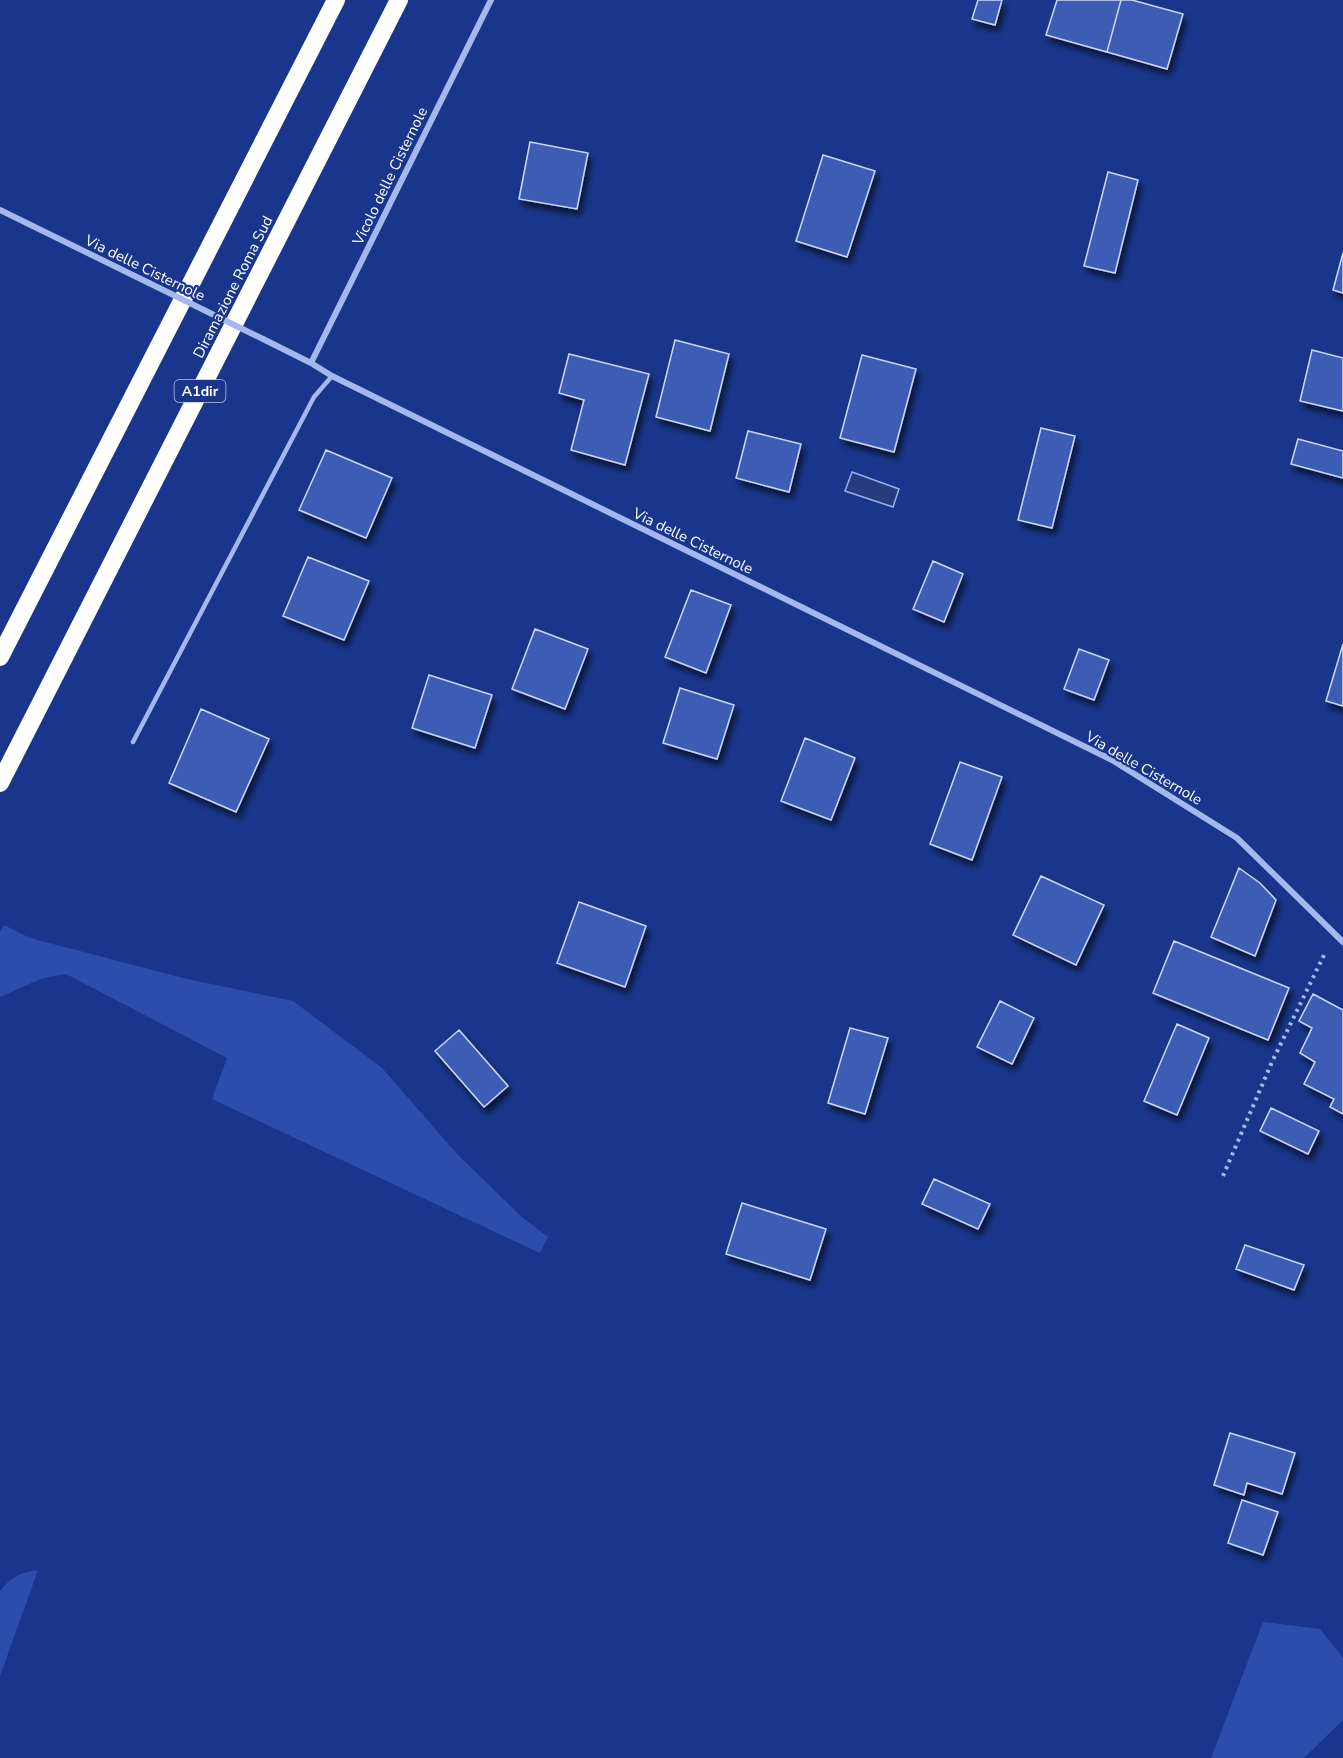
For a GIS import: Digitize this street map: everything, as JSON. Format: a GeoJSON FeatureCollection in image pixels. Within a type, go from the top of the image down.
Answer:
{"type":"FeatureCollection","features":[{"type":"Feature","properties":{"kind":"highway"},"geometry":{"type":"LineString","coordinates":[[0,657],[336,0]]}},
{"type":"Feature","properties":{"kind":"highway","name":"Diramazione Roma Sud"},"geometry":{"type":"LineString","coordinates":[[0,783],[399,0]]}},
{"type":"Feature","properties":{"kind":"street","name":"Vicolo delle Cisternole"},"geometry":{"type":"LineString","coordinates":[[311,363],[491,0]]}},
{"type":"Feature","properties":{"kind":"street","name":"Via delle Cisternole"},"geometry":{"type":"LineString","coordinates":[[0,210],[1112,760],[1237,838],[1343,942]]}},
{"type":"Feature","properties":{"kind":"lane"},"geometry":{"type":"LineString","coordinates":[[133,742],[314,397],[332,376]]}},
{"type":"Feature","properties":{"kind":"path"},"geometry":{"type":"LineString","coordinates":[[1223,1176],[1272,1062],[1334,933]]}},
{"type":"Feature","properties":{"kind":"shaded area"},"geometry":{"type":"Polygon","coordinates":[[[852,472],[899,489],[893,507],[845,491],[852,472]]]}},
{"type":"Feature","properties":{"kind":"shaded area"},"geometry":{"type":"Polygon","coordinates":[[[4,925],[30,938],[187,979],[293,1001],[382,1068],[457,1154],[523,1218],[548,1237],[540,1253],[212,1099],[227,1058],[66,974],[43,978],[0,997],[0,932],[4,925]]]}},
{"type":"Feature","properties":{"kind":"shaded area"},"geometry":{"type":"Polygon","coordinates":[[[38,1570],[0,1676],[0,1591],[17,1576],[38,1570]]]}},
{"type":"Feature","properties":{"kind":"shaded area"},"geometry":{"type":"Polygon","coordinates":[[[1263,1622],[1320,1629],[1343,1658],[1343,1720],[1304,1758],[1211,1758],[1263,1622]]]}},
{"type":"Feature","properties":{"kind":"building"},"geometry":{"type":"Polygon","coordinates":[[[978,0],[1002,0],[995,25],[972,19],[978,0]]]}},
{"type":"Feature","properties":{"kind":"building"},"geometry":{"type":"Polygon","coordinates":[[[1057,0],[1121,0],[1107,52],[1046,35],[1057,0]]]}},
{"type":"Feature","properties":{"kind":"building"},"geometry":{"type":"Polygon","coordinates":[[[1121,0],[1132,0],[1183,14],[1167,69],[1107,52],[1121,0]]]}},
{"type":"Feature","properties":{"kind":"building"},"geometry":{"type":"Polygon","coordinates":[[[530,142],[588,153],[577,209],[519,199],[530,142]]]}},
{"type":"Feature","properties":{"kind":"building"},"geometry":{"type":"Polygon","coordinates":[[[823,155],[875,171],[847,257],[796,241],[823,155]]]}},
{"type":"Feature","properties":{"kind":"building"},"geometry":{"type":"Polygon","coordinates":[[[1108,172],[1138,180],[1115,273],[1084,266],[1108,172]]]}},
{"type":"Feature","properties":{"kind":"building"},"geometry":{"type":"Polygon","coordinates":[[[1343,253],[1343,293],[1333,290],[1343,253]]]}},
{"type":"Feature","properties":{"kind":"building"},"geometry":{"type":"Polygon","coordinates":[[[675,340],[729,354],[710,431],[656,417],[675,340]]]}},
{"type":"Feature","properties":{"kind":"building"},"geometry":{"type":"Polygon","coordinates":[[[1312,350],[1343,358],[1343,411],[1300,401],[1312,350]]]}},
{"type":"Feature","properties":{"kind":"building"},"geometry":{"type":"Polygon","coordinates":[[[569,354],[649,374],[625,465],[571,450],[584,400],[559,393],[569,354]]]}},
{"type":"Feature","properties":{"kind":"building"},"geometry":{"type":"Polygon","coordinates":[[[862,355],[916,369],[894,452],[840,438],[862,355]]]}},
{"type":"Feature","properties":{"kind":"building"},"geometry":{"type":"Polygon","coordinates":[[[1041,428],[1075,436],[1052,528],[1018,520],[1041,428]]]}},
{"type":"Feature","properties":{"kind":"building"},"geometry":{"type":"Polygon","coordinates":[[[748,431],[801,444],[789,492],[736,478],[748,431]]]}},
{"type":"Feature","properties":{"kind":"building"},"geometry":{"type":"Polygon","coordinates":[[[1298,439],[1343,451],[1343,478],[1291,464],[1298,439]]]}},
{"type":"Feature","properties":{"kind":"building"},"geometry":{"type":"Polygon","coordinates":[[[326,450],[392,478],[366,538],[299,510],[326,450]]]}},
{"type":"Feature","properties":{"kind":"building"},"geometry":{"type":"Polygon","coordinates":[[[308,557],[369,581],[344,640],[283,616],[308,557]]]}},
{"type":"Feature","properties":{"kind":"building"},"geometry":{"type":"Polygon","coordinates":[[[933,561],[963,574],[944,622],[913,609],[933,561]]]}},
{"type":"Feature","properties":{"kind":"building"},"geometry":{"type":"Polygon","coordinates":[[[691,590],[731,605],[706,673],[665,657],[691,590]]]}},
{"type":"Feature","properties":{"kind":"building"},"geometry":{"type":"Polygon","coordinates":[[[535,629],[588,649],[565,709],[512,689],[535,629]]]}},
{"type":"Feature","properties":{"kind":"building"},"geometry":{"type":"Polygon","coordinates":[[[1343,644],[1343,706],[1326,701],[1343,644]]]}},
{"type":"Feature","properties":{"kind":"building"},"geometry":{"type":"Polygon","coordinates":[[[1079,649],[1109,660],[1094,700],[1064,689],[1079,649]]]}},
{"type":"Feature","properties":{"kind":"building"},"geometry":{"type":"Polygon","coordinates":[[[429,675],[492,695],[475,748],[412,728],[429,675]]]}},
{"type":"Feature","properties":{"kind":"building"},"geometry":{"type":"Polygon","coordinates":[[[680,688],[734,705],[717,759],[663,743],[680,688]]]}},
{"type":"Feature","properties":{"kind":"building"},"geometry":{"type":"Polygon","coordinates":[[[201,709],[269,739],[236,812],[169,783],[201,709]]]}},
{"type":"Feature","properties":{"kind":"building"},"geometry":{"type":"Polygon","coordinates":[[[805,738],[855,758],[831,820],[781,801],[805,738]]]}},
{"type":"Feature","properties":{"kind":"building"},"geometry":{"type":"Polygon","coordinates":[[[960,762],[1002,777],[972,860],[930,844],[960,762]]]}},
{"type":"Feature","properties":{"kind":"building"},"geometry":{"type":"Polygon","coordinates":[[[1239,868],[1260,883],[1276,900],[1255,956],[1211,937],[1239,868]]]}},
{"type":"Feature","properties":{"kind":"building"},"geometry":{"type":"Polygon","coordinates":[[[1041,876],[1104,905],[1076,965],[1013,935],[1041,876]]]}},
{"type":"Feature","properties":{"kind":"building"},"geometry":{"type":"Polygon","coordinates":[[[579,902],[646,926],[625,987],[557,963],[579,902]]]}},
{"type":"Feature","properties":{"kind":"building"},"geometry":{"type":"Polygon","coordinates":[[[1174,941],[1289,988],[1268,1040],[1153,993],[1174,941]]]}},
{"type":"Feature","properties":{"kind":"building"},"geometry":{"type":"Polygon","coordinates":[[[1313,994],[1343,1010],[1343,1114],[1330,1107],[1334,1099],[1304,1084],[1315,1062],[1300,1053],[1312,1028],[1299,1021],[1313,994]]]}},
{"type":"Feature","properties":{"kind":"building"},"geometry":{"type":"Polygon","coordinates":[[[1000,1001],[1034,1018],[1012,1064],[977,1047],[1000,1001]]]}},
{"type":"Feature","properties":{"kind":"building"},"geometry":{"type":"Polygon","coordinates":[[[1177,1024],[1209,1038],[1177,1115],[1144,1101],[1177,1024]]]}},
{"type":"Feature","properties":{"kind":"building"},"geometry":{"type":"Polygon","coordinates":[[[850,1028],[888,1038],[865,1114],[828,1103],[850,1028]]]}},
{"type":"Feature","properties":{"kind":"building"},"geometry":{"type":"Polygon","coordinates":[[[459,1030],[508,1086],[484,1107],[435,1051],[459,1030]]]}},
{"type":"Feature","properties":{"kind":"building"},"geometry":{"type":"Polygon","coordinates":[[[1271,1108],[1319,1131],[1308,1154],[1260,1131],[1271,1108]]]}},
{"type":"Feature","properties":{"kind":"building"},"geometry":{"type":"Polygon","coordinates":[[[934,1179],[990,1204],[978,1229],[922,1204],[934,1179]]]}},
{"type":"Feature","properties":{"kind":"building"},"geometry":{"type":"Polygon","coordinates":[[[742,1203],[826,1229],[810,1280],[726,1254],[742,1203]]]}},
{"type":"Feature","properties":{"kind":"building"},"geometry":{"type":"Polygon","coordinates":[[[1245,1245],[1304,1265],[1294,1290],[1236,1269],[1245,1245]]]}},
{"type":"Feature","properties":{"kind":"building"},"geometry":{"type":"Polygon","coordinates":[[[1230,1433],[1295,1453],[1282,1494],[1247,1483],[1244,1495],[1214,1485],[1230,1433]]]}},
{"type":"Feature","properties":{"kind":"building"},"geometry":{"type":"Polygon","coordinates":[[[1242,1500],[1278,1512],[1263,1555],[1228,1543],[1242,1500]]]}}]}
